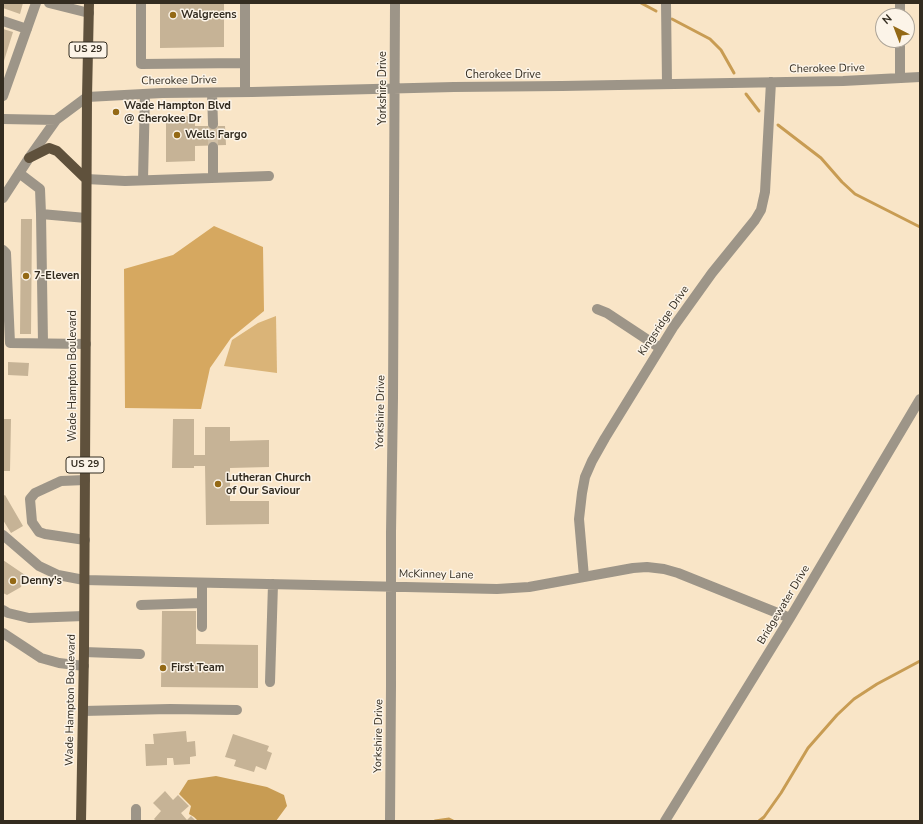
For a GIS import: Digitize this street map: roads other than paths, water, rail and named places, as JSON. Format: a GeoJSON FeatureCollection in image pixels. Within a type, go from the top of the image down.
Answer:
{"type":"FeatureCollection","features":[{"type":"Feature","properties":{"kind":"main road","name":"Wade Hampton Boulevard"},"geometry":{"type":"LineString","coordinates":[[81,821],[84,666],[86,179],[89,8]]}},
{"type":"Feature","properties":{"kind":"main road"},"geometry":{"type":"LineString","coordinates":[[29,158],[49,148],[58,151],[86,179]]}},
{"type":"Feature","properties":{"kind":"street"},"geometry":{"type":"LineString","coordinates":[[3,96],[36,3]]}},
{"type":"Feature","properties":{"kind":"street"},"geometry":{"type":"LineString","coordinates":[[49,3],[89,8]]}},
{"type":"Feature","properties":{"kind":"street"},"geometry":{"type":"LineString","coordinates":[[141,3],[141,64],[245,63]]}},
{"type":"Feature","properties":{"kind":"street"},"geometry":{"type":"LineString","coordinates":[[244,92],[245,3]]}},
{"type":"Feature","properties":{"kind":"street","name":"Yorkshire Drive"},"geometry":{"type":"LineString","coordinates":[[390,821],[395,3]]}},
{"type":"Feature","properties":{"kind":"street"},"geometry":{"type":"LineString","coordinates":[[666,3],[667,84]]}},
{"type":"Feature","properties":{"kind":"street"},"geometry":{"type":"LineString","coordinates":[[3,22],[27,29]]}},
{"type":"Feature","properties":{"kind":"street"},"geometry":{"type":"LineString","coordinates":[[900,48],[900,78]]}},
{"type":"Feature","properties":{"kind":"street","name":"Cherokee Drive"},"geometry":{"type":"LineString","coordinates":[[87,97],[212,92],[843,81],[920,78]]}},
{"type":"Feature","properties":{"kind":"street","name":"Kingsridge Drive"},"geometry":{"type":"LineString","coordinates":[[584,577],[580,519],[585,477],[592,461],[660,348],[712,272],[755,220],[761,210],[765,192],[771,82]]}},
{"type":"Feature","properties":{"kind":"street"},"geometry":{"type":"LineString","coordinates":[[212,92],[213,124]]}},
{"type":"Feature","properties":{"kind":"street"},"geometry":{"type":"LineString","coordinates":[[143,180],[145,94]]}},
{"type":"Feature","properties":{"kind":"street"},"geometry":{"type":"LineString","coordinates":[[3,198],[6,187],[19,173],[56,120],[87,97]]}},
{"type":"Feature","properties":{"kind":"street"},"geometry":{"type":"LineString","coordinates":[[3,119],[56,120]]}},
{"type":"Feature","properties":{"kind":"street"},"geometry":{"type":"LineString","coordinates":[[212,147],[213,178]]}},
{"type":"Feature","properties":{"kind":"street"},"geometry":{"type":"LineString","coordinates":[[19,173],[40,189],[43,343]]}},
{"type":"Feature","properties":{"kind":"street"},"geometry":{"type":"LineString","coordinates":[[86,179],[143,180],[269,176]]}},
{"type":"Feature","properties":{"kind":"street"},"geometry":{"type":"LineString","coordinates":[[41,214],[86,218]]}},
{"type":"Feature","properties":{"kind":"street"},"geometry":{"type":"LineString","coordinates":[[3,250],[6,253],[10,343],[86,344]]}},
{"type":"Feature","properties":{"kind":"street"},"geometry":{"type":"LineString","coordinates":[[597,309],[607,313],[660,348]]}},
{"type":"Feature","properties":{"kind":"street","name":"Bridgewater Drive"},"geometry":{"type":"LineString","coordinates":[[665,821],[790,618],[920,399]]}},
{"type":"Feature","properties":{"kind":"street"},"geometry":{"type":"LineString","coordinates":[[84,540],[39,532],[32,522],[30,499],[35,493],[61,481],[85,480]]}},
{"type":"Feature","properties":{"kind":"street","name":"McKinney Lane"},"geometry":{"type":"LineString","coordinates":[[3,534],[39,566],[58,575],[84,580],[497,589],[529,587],[633,568],[647,567],[664,569],[678,573],[790,618]]}},
{"type":"Feature","properties":{"kind":"street"},"geometry":{"type":"LineString","coordinates":[[202,583],[202,627]]}},
{"type":"Feature","properties":{"kind":"street"},"geometry":{"type":"LineString","coordinates":[[270,682],[273,584]]}},
{"type":"Feature","properties":{"kind":"street"},"geometry":{"type":"LineString","coordinates":[[141,605],[202,603]]}},
{"type":"Feature","properties":{"kind":"street"},"geometry":{"type":"LineString","coordinates":[[3,610],[8,613],[29,618],[84,616]]}},
{"type":"Feature","properties":{"kind":"street"},"geometry":{"type":"LineString","coordinates":[[3,633],[42,658],[59,663],[84,666]]}},
{"type":"Feature","properties":{"kind":"street"},"geometry":{"type":"LineString","coordinates":[[84,652],[140,654]]}},
{"type":"Feature","properties":{"kind":"street"},"geometry":{"type":"LineString","coordinates":[[82,711],[170,709],[238,710]]}},
{"type":"Feature","properties":{"kind":"street"},"geometry":{"type":"LineString","coordinates":[[136,809],[136,821]]}},
{"type":"Feature","properties":{"kind":"waterway"},"geometry":{"type":"LineString","coordinates":[[641,3],[656,11]]}},
{"type":"Feature","properties":{"kind":"waterway"},"geometry":{"type":"LineString","coordinates":[[672,19],[710,39],[721,50],[734,73]]}},
{"type":"Feature","properties":{"kind":"waterway"},"geometry":{"type":"LineString","coordinates":[[746,94],[759,111]]}},
{"type":"Feature","properties":{"kind":"waterway"},"geometry":{"type":"LineString","coordinates":[[778,125],[821,158],[842,182],[855,194],[920,227]]}},
{"type":"Feature","properties":{"kind":"waterway"},"geometry":{"type":"LineString","coordinates":[[759,821],[764,817],[781,793],[808,748],[837,715],[854,699],[877,684],[920,661]]}},
{"type":"Feature","properties":{"kind":"waterway"},"geometry":{"type":"LineString","coordinates":[[435,821],[449,819],[453,821]]}},
{"type":"Feature","properties":{"kind":"tunnel"},"geometry":{"type":"LineString","coordinates":[[213,124],[213,147]]}},
{"type":"Feature","properties":{"kind":"place","name":"Walgreens"},"geometry":{"type":"Point","coordinates":[173,15]}},
{"type":"Feature","properties":{"kind":"place","name":"Wade Hampton Blvd @ Cherokee Dr"},"geometry":{"type":"Point","coordinates":[116,112]}},
{"type":"Feature","properties":{"kind":"place","name":"Wells Fargo"},"geometry":{"type":"Point","coordinates":[177,135]}},
{"type":"Feature","properties":{"kind":"place","name":"7-Eleven"},"geometry":{"type":"Point","coordinates":[26,276]}},
{"type":"Feature","properties":{"kind":"place","name":"Lutheran Church of Our Saviour"},"geometry":{"type":"Point","coordinates":[218,484]}},
{"type":"Feature","properties":{"kind":"place","name":"Denny's"},"geometry":{"type":"Point","coordinates":[13,581]}},
{"type":"Feature","properties":{"kind":"place","name":"First Team"},"geometry":{"type":"Point","coordinates":[163,668]}}]}
